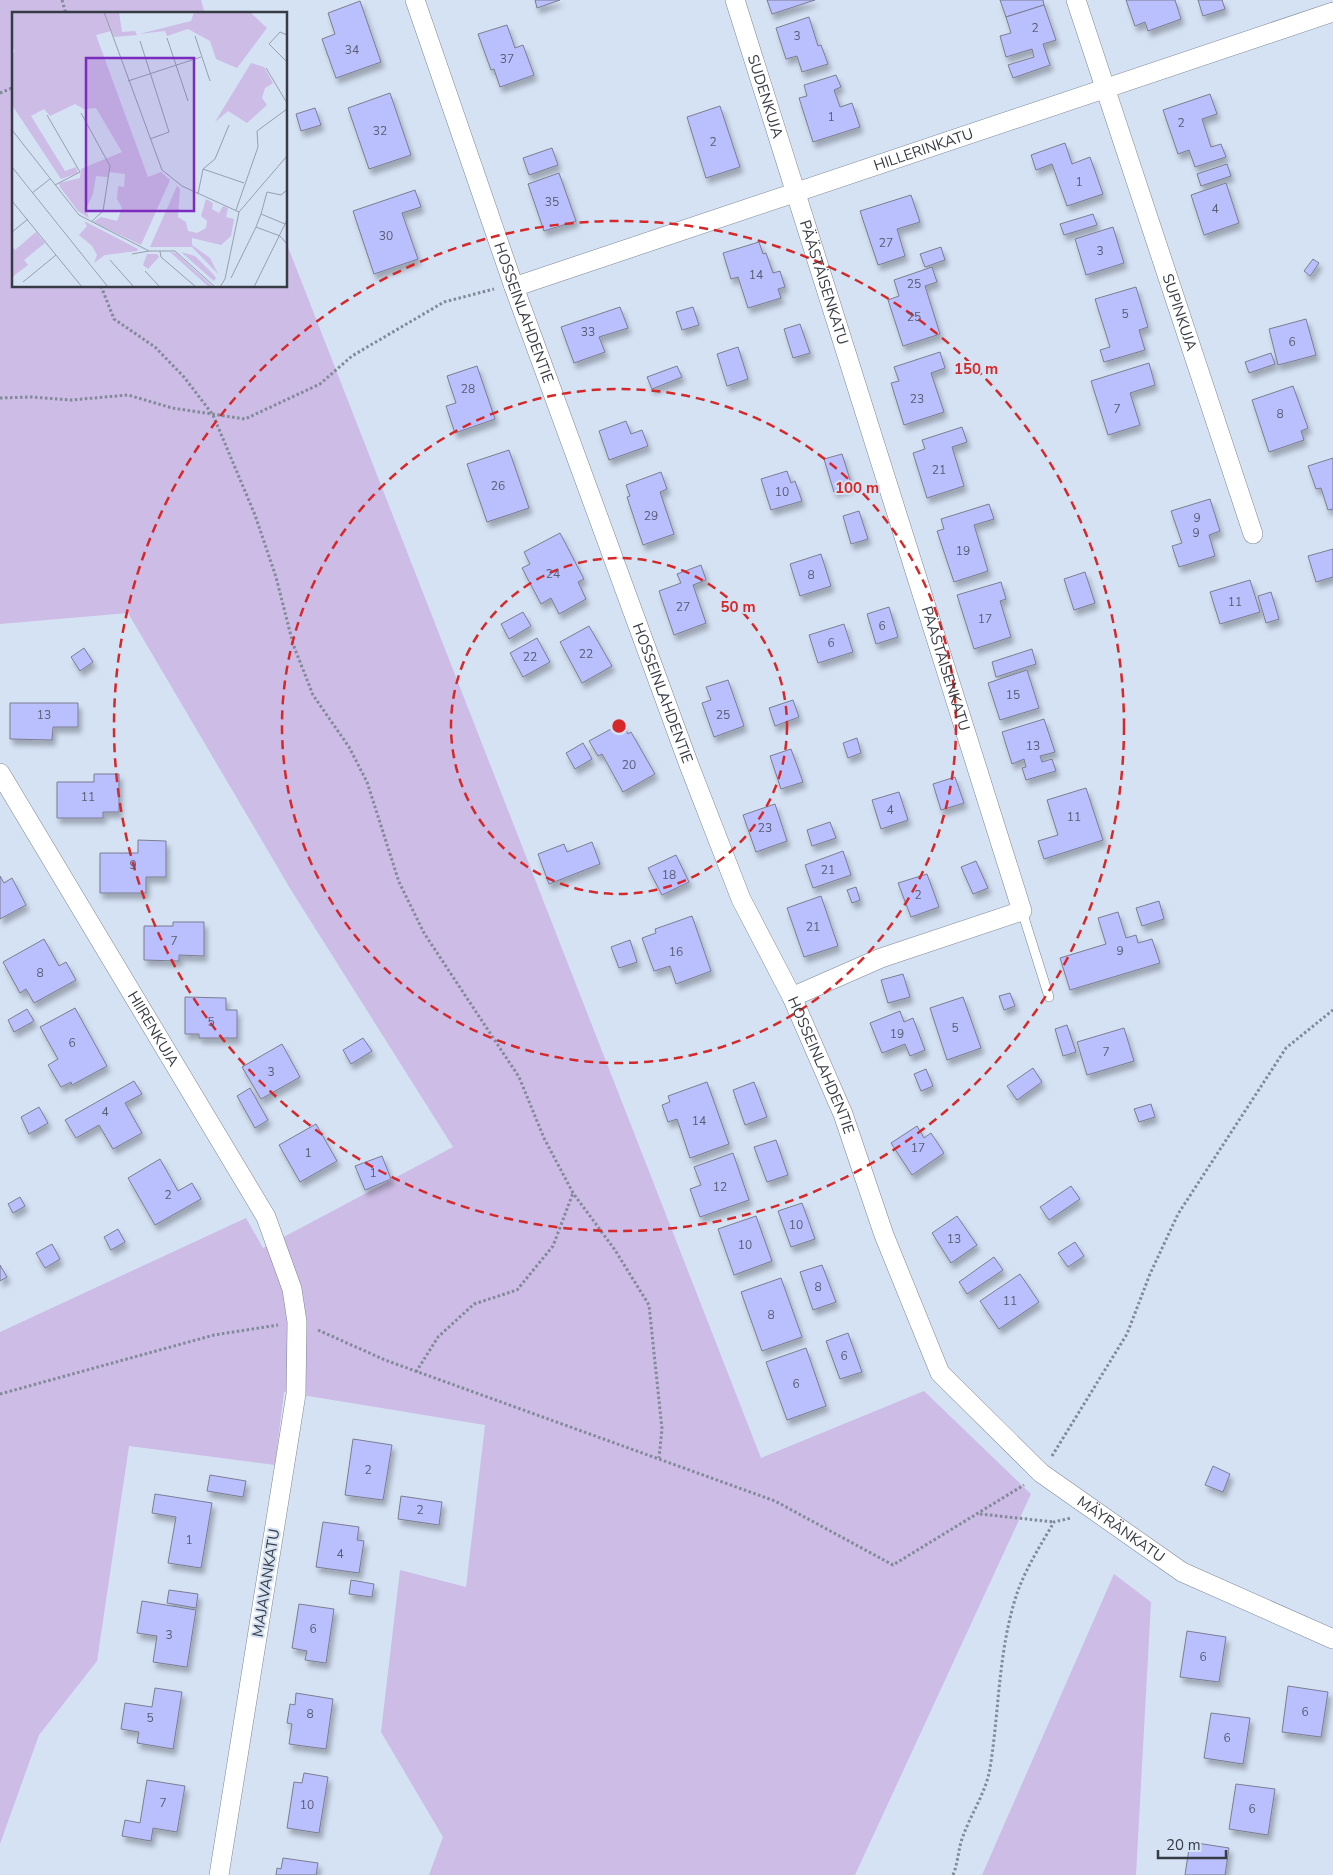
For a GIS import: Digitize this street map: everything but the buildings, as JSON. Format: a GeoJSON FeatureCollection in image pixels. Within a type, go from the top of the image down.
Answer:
{"type":"FeatureCollection","features":[{"type":"Feature","properties":{"kind":"street","name":"HOSSEINLAHDENTIE"},"geometry":{"type":"LineString","coordinates":[[415,0],[514,287],[685,756],[741,899],[792,997],[843,1114],[884,1235],[940,1373]]}},
{"type":"Feature","properties":{"kind":"street","name":"SUDENKUJA"},"geometry":{"type":"LineString","coordinates":[[735,0],[796,192]]}},
{"type":"Feature","properties":{"kind":"street","name":"SUPINKUJA"},"geometry":{"type":"LineString","coordinates":[[1076,0],[1253,534]]}},
{"type":"Feature","properties":{"kind":"street","name":"HILLERINKATU"},"geometry":{"type":"LineString","coordinates":[[514,287],[1333,12]]}},
{"type":"Feature","properties":{"kind":"street","name":"PÄÄSTÄISENKATU"},"geometry":{"type":"LineString","coordinates":[[796,192],[1022,911]]}},
{"type":"Feature","properties":{"kind":"street","name":"HIIRENKUJA"},"geometry":{"type":"LineString","coordinates":[[0,773],[266,1216],[292,1289]]}},
{"type":"Feature","properties":{"kind":"street"},"geometry":{"type":"LineString","coordinates":[[792,997],[881,958],[1022,911]]}},
{"type":"Feature","properties":{"kind":"street","name":"MAJAVANKATU"},"geometry":{"type":"LineString","coordinates":[[219,1875],[296,1394],[297,1322],[292,1289]]}},
{"type":"Feature","properties":{"kind":"street","name":"MÄYRÄNKATU"},"geometry":{"type":"LineString","coordinates":[[940,1373],[1041,1473],[1182,1572],[1333,1639]]}},
{"type":"Feature","properties":{"kind":"lane"},"geometry":{"type":"LineString","coordinates":[[1022,911],[1049,997]]}},
{"type":"Feature","properties":{"kind":"path"},"geometry":{"type":"LineString","coordinates":[[0,93],[12,88]]}},
{"type":"Feature","properties":{"kind":"path"},"geometry":{"type":"LineString","coordinates":[[0,398],[30,397],[71,400],[128,395],[172,408],[245,419],[320,384],[352,356],[444,302],[497,288],[514,287]]}},
{"type":"Feature","properties":{"kind":"path"},"geometry":{"type":"LineString","coordinates":[[102,288],[114,318],[155,348],[184,378],[213,415],[255,515],[276,577],[293,644],[313,695],[349,747],[367,782],[399,882],[424,933],[519,1077],[544,1138],[573,1193],[615,1250],[650,1305],[662,1428],[659,1458]]}},
{"type":"Feature","properties":{"kind":"path"},"geometry":{"type":"LineString","coordinates":[[0,1394],[214,1336],[297,1322],[416,1372],[775,1501],[893,1565],[979,1514],[1041,1473],[1127,1334],[1150,1274],[1178,1214],[1286,1048],[1333,1010]]}},
{"type":"Feature","properties":{"kind":"path"},"geometry":{"type":"LineString","coordinates":[[416,1372],[438,1337],[474,1304],[517,1290],[553,1246],[573,1193]]}},
{"type":"Feature","properties":{"kind":"path"},"geometry":{"type":"LineString","coordinates":[[979,1514],[1054,1522],[1094,1511]]}},
{"type":"Feature","properties":{"kind":"path"},"geometry":{"type":"LineString","coordinates":[[953,1875],[958,1863],[961,1841],[985,1787],[990,1770],[998,1678],[1014,1602],[1026,1573],[1054,1522]]}},
{"type":"Feature","properties":{"kind":"shaded area"},"geometry":{"type":"Polygon","coordinates":[[[0,0],[201,0],[204,12],[12,12],[12,288],[288,288],[288,247],[761,1458],[924,1391],[1031,1494],[855,1875],[429,1875],[443,1837],[381,1732],[400,1570],[466,1587],[485,1425],[284,1392],[275,1465],[129,1446],[97,1661],[39,1735],[0,1844],[0,1332],[246,1218],[263,1248],[453,1147],[291,890],[128,613],[0,624],[0,0]]]}},
{"type":"Feature","properties":{"kind":"shaded area"},"geometry":{"type":"Polygon","coordinates":[[[1114,1574],[1151,1602],[1136,1875],[982,1875],[1114,1574]]]}}]}
